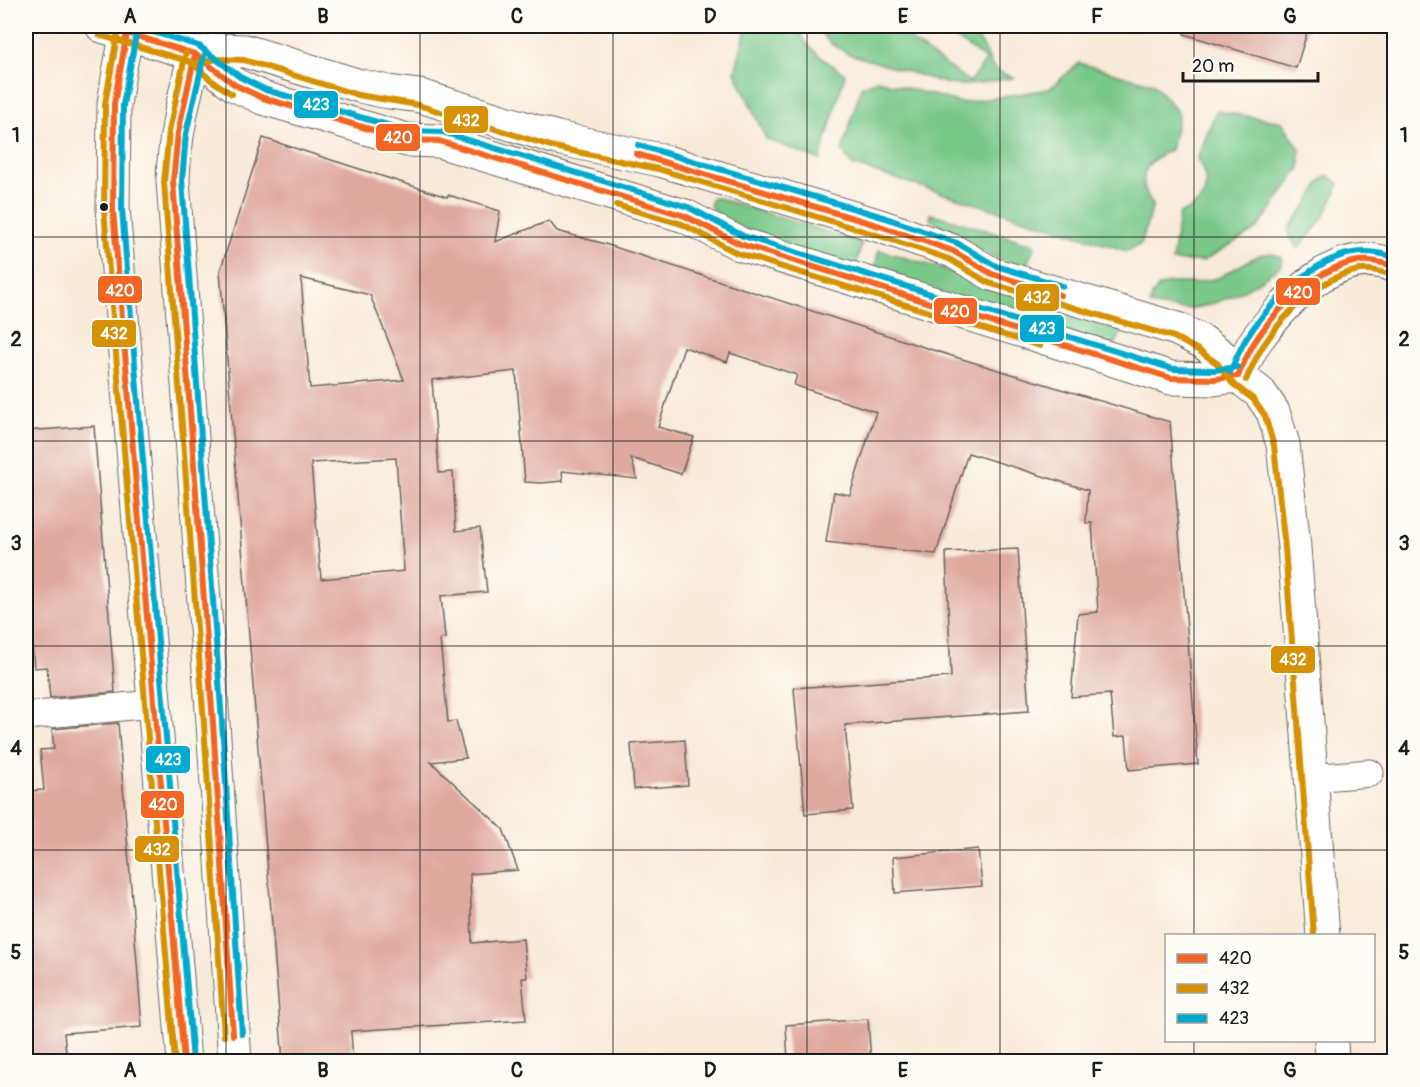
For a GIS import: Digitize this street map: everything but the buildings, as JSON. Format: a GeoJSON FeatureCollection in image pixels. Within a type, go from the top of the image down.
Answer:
{"type":"FeatureCollection","features":[{"type":"Feature","properties":{"kind":"street"},"geometry":{"type":"LineString","coordinates":[[184,1062],[113,209],[114,104],[118,72],[115,29],[195,54],[235,85],[262,98],[407,140],[439,141],[685,216],[740,244],[1171,378],[1215,379],[1238,376]]}},
{"type":"Feature","properties":{"kind":"street"},"geometry":{"type":"LineString","coordinates":[[195,54],[216,50],[245,51],[360,86],[420,96],[557,138],[660,160],[880,226],[954,251],[992,274],[1177,329],[1203,342],[1224,358],[1238,376],[1260,393],[1273,412],[1283,444],[1294,547],[1323,934]]}},
{"type":"Feature","properties":{"kind":"street"},"geometry":{"type":"LineString","coordinates":[[195,54],[179,115],[174,149],[173,181],[213,723],[235,1062]]}},
{"type":"Feature","properties":{"kind":"street"},"geometry":{"type":"LineString","coordinates":[[1238,376],[1256,340],[1290,300],[1310,284],[1335,267],[1358,262],[1382,261],[1395,266]]}},
{"type":"Feature","properties":{"kind":"street"},"geometry":{"type":"LineString","coordinates":[[1331,1042],[1332,1062]]}},
{"type":"Feature","properties":{"kind":"lane"},"geometry":{"type":"LineString","coordinates":[[26,716],[153,704]]}},
{"type":"Feature","properties":{"kind":"lane"},"geometry":{"type":"LineString","coordinates":[[1311,778],[1370,773]]}},
{"type":"Feature","properties":{"kind":"green space"},"geometry":{"type":"Polygon","coordinates":[[[747,26],[797,26],[804,41],[810,47],[845,74],[820,160],[766,139],[735,72],[747,26]]]}},
{"type":"Feature","properties":{"kind":"green space"},"geometry":{"type":"Polygon","coordinates":[[[815,26],[918,26],[909,39],[970,82],[986,60],[939,26],[967,26],[982,44],[992,66],[1014,78],[965,85],[948,84],[849,54],[830,43],[815,26]]]}},
{"type":"Feature","properties":{"kind":"green space"},"geometry":{"type":"Polygon","coordinates":[[[1079,63],[1154,84],[1179,114],[1171,150],[1154,160],[1145,173],[1145,188],[1153,205],[1141,244],[1127,251],[852,165],[842,151],[861,87],[877,80],[962,103],[1049,89],[1079,63]]]}},
{"type":"Feature","properties":{"kind":"green space"},"geometry":{"type":"Polygon","coordinates":[[[1216,111],[1282,122],[1300,149],[1300,168],[1257,229],[1203,261],[1172,261],[1179,214],[1196,204],[1204,192],[1205,177],[1197,159],[1216,111]]]}},
{"type":"Feature","properties":{"kind":"green space"},"geometry":{"type":"Polygon","coordinates":[[[1329,176],[1339,183],[1332,201],[1317,226],[1297,248],[1289,236],[1289,228],[1320,182],[1329,176]]]}},
{"type":"Feature","properties":{"kind":"green space"},"geometry":{"type":"Polygon","coordinates":[[[712,198],[862,243],[855,268],[834,267],[715,216],[710,205],[712,198]]]}},
{"type":"Feature","properties":{"kind":"green space"},"geometry":{"type":"Polygon","coordinates":[[[931,214],[1035,245],[1027,264],[1024,266],[1012,263],[987,254],[963,241],[930,219],[931,214]]]}},
{"type":"Feature","properties":{"kind":"green space"},"geometry":{"type":"Polygon","coordinates":[[[879,250],[1028,294],[1120,327],[1120,335],[1113,349],[873,275],[879,250]]]}},
{"type":"Feature","properties":{"kind":"green space"},"geometry":{"type":"Polygon","coordinates":[[[1271,253],[1281,257],[1280,266],[1234,295],[1196,308],[1179,309],[1150,305],[1152,294],[1159,287],[1168,283],[1195,283],[1218,278],[1259,255],[1271,253]]]}},
{"type":"Feature","properties":{"kind":"transit line","name":"423"},"geometry":{"type":"LineString","coordinates":[[133,26],[199,46],[240,77],[266,90],[408,131],[442,132],[688,207],[743,236],[1173,369],[1214,370],[1237,367]]}},
{"type":"Feature","properties":{"kind":"transit line","name":"432"},"geometry":{"type":"LineString","coordinates":[[118,31],[105,104],[104,210],[175,1062]]}},
{"type":"Feature","properties":{"kind":"transit line","name":"420"},"geometry":{"type":"LineString","coordinates":[[127,33],[195,54],[235,85],[263,98],[407,140],[439,141],[685,216],[740,244],[1171,378],[1214,379],[1238,376]]}},
{"type":"Feature","properties":{"kind":"transit line","name":"420"},"geometry":{"type":"LineString","coordinates":[[127,33],[114,104],[113,209],[184,1062]]}},
{"type":"Feature","properties":{"kind":"transit line","name":"432"},"geometry":{"type":"LineString","coordinates":[[99,35],[191,62],[211,80],[232,94]]}},
{"type":"Feature","properties":{"kind":"transit line","name":"423"},"geometry":{"type":"LineString","coordinates":[[136,35],[123,105],[122,209],[193,1061]]}},
{"type":"Feature","properties":{"kind":"transit line","name":"432"},"geometry":{"type":"LineString","coordinates":[[186,52],[169,131],[164,182],[204,724],[224,1036]]}},
{"type":"Feature","properties":{"kind":"transit line","name":"420"},"geometry":{"type":"LineString","coordinates":[[195,54],[178,133],[173,181],[213,723],[233,1035]]}},
{"type":"Feature","properties":{"kind":"transit line","name":"423"},"geometry":{"type":"LineString","coordinates":[[204,56],[186,134],[182,181],[222,722],[242,1034]]}},
{"type":"Feature","properties":{"kind":"transit line","name":"432"},"geometry":{"type":"LineString","coordinates":[[197,63],[217,59],[244,60],[358,95],[418,105],[554,147],[658,169],[949,259],[989,283],[1174,337],[1218,364],[1232,383],[1253,399],[1265,416],[1274,446],[1285,548],[1314,934]]}},
{"type":"Feature","properties":{"kind":"transit line","name":"423"},"geometry":{"type":"LineString","coordinates":[[638,145],[883,217],[957,243],[996,266],[1063,286]]}},
{"type":"Feature","properties":{"kind":"transit line","name":"420"},"geometry":{"type":"LineString","coordinates":[[636,154],[880,226],[953,251],[992,274],[1060,295]]}},
{"type":"Feature","properties":{"kind":"transit line","name":"432"},"geometry":{"type":"LineString","coordinates":[[616,205],[682,224],[737,253],[1040,346]]}},
{"type":"Feature","properties":{"kind":"transit line","name":"423"},"geometry":{"type":"LineString","coordinates":[[1230,372],[1255,326],[1279,298],[1307,274],[1322,264],[1353,253],[1374,252],[1394,257]]}},
{"type":"Feature","properties":{"kind":"transit line","name":"420"},"geometry":{"type":"LineString","coordinates":[[1238,376],[1252,347],[1273,317],[1310,283],[1338,267],[1353,262],[1374,261],[1394,266]]}},
{"type":"Feature","properties":{"kind":"transit line","name":"432"},"geometry":{"type":"LineString","coordinates":[[1246,380],[1258,354],[1271,334],[1314,290],[1341,275],[1355,271],[1374,270],[1392,275]]}}]}
